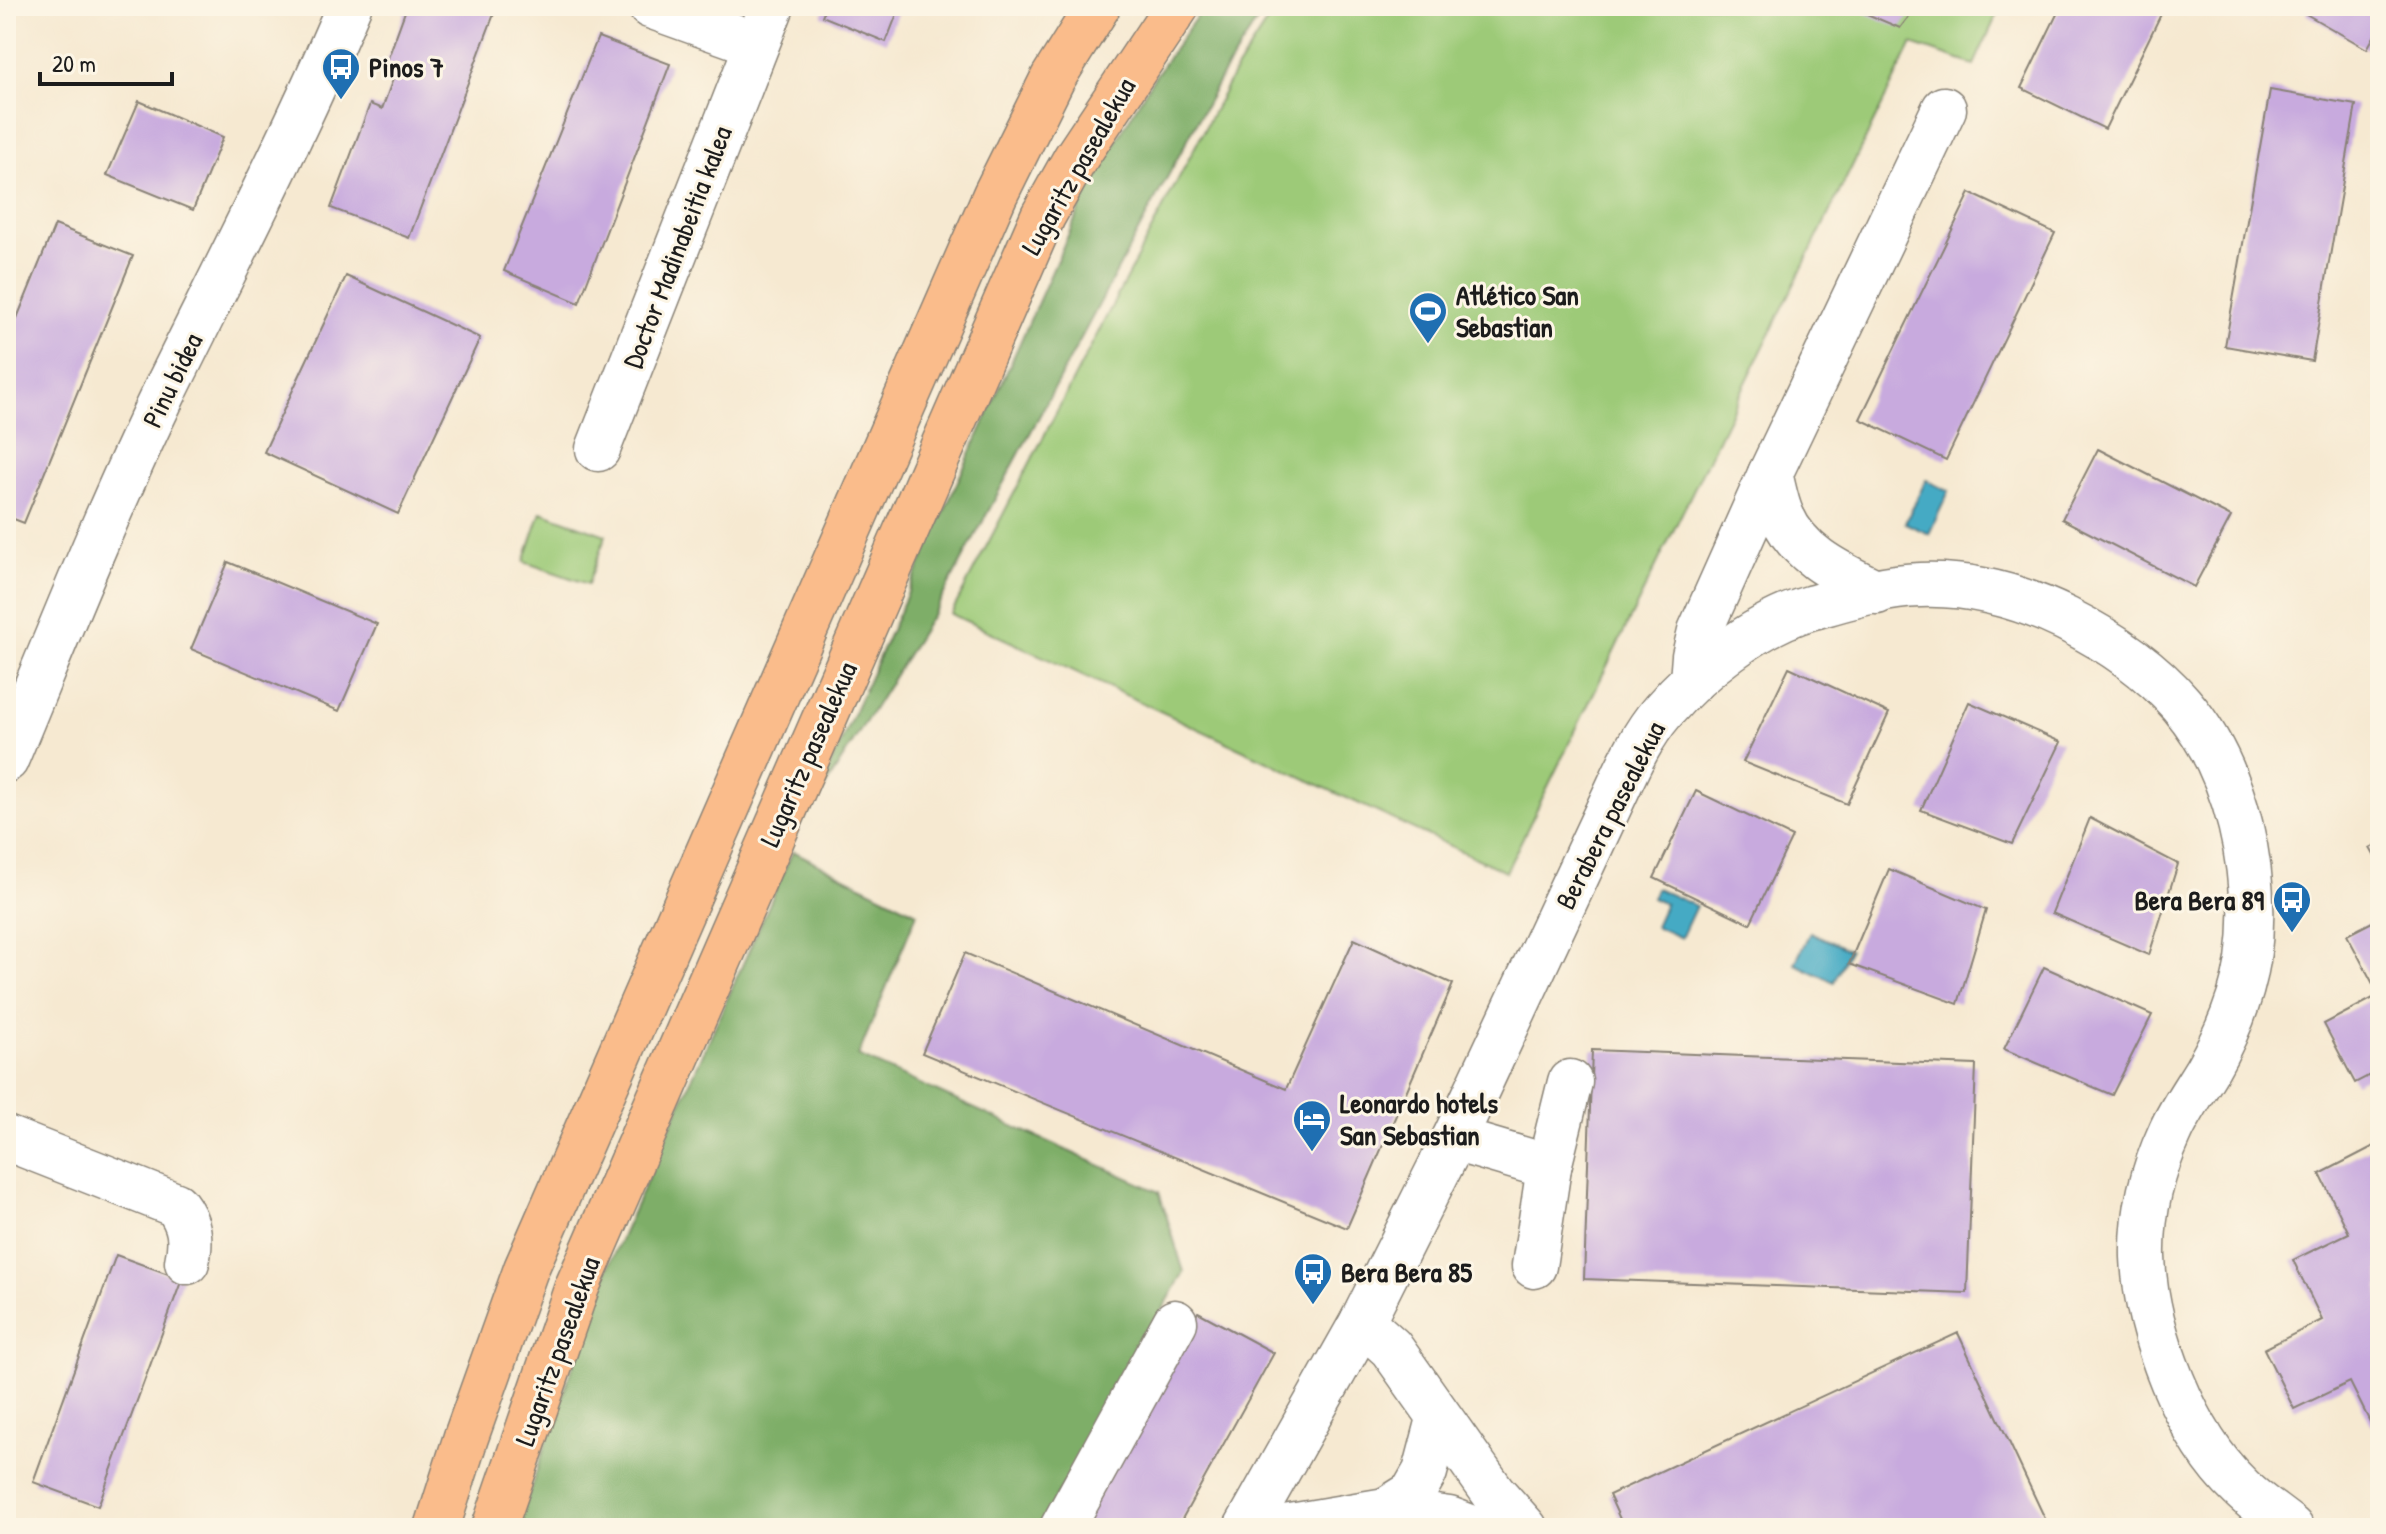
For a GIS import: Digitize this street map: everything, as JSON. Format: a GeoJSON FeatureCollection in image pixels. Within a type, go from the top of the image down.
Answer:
{"type":"FeatureCollection","features":[{"type":"Feature","properties":{"kind":"main road","name":"Lugaritz pasealekua"},"geometry":{"type":"LineString","coordinates":[[437,1528],[526,1269],[995,195],[1053,78],[1098,6]]}},
{"type":"Feature","properties":{"kind":"main road","name":"Lugaritz pasealekua"},"geometry":{"type":"LineString","coordinates":[[494,1528],[577,1287],[1043,216],[1075,159],[1177,6]]}},
{"type":"Feature","properties":{"kind":"street","name":"Pinu bidea"},"geometry":{"type":"LineString","coordinates":[[6,760],[82,577],[157,409],[239,245],[349,6]]}},
{"type":"Feature","properties":{"kind":"street","name":"Doctor Madinabeitia kalea"},"geometry":{"type":"LineString","coordinates":[[598,449],[764,25],[650,6]]}},
{"type":"Feature","properties":{"kind":"street"},"geometry":{"type":"LineString","coordinates":[[1692,681],[1700,631],[1770,474],[1944,109]]}},
{"type":"Feature","properties":{"kind":"street"},"geometry":{"type":"LineString","coordinates":[[1770,474],[1781,515],[1792,536],[1820,562],[1877,592]]}},
{"type":"Feature","properties":{"kind":"street","name":"Berabera pasealekua"},"geometry":{"type":"LineString","coordinates":[[1246,1528],[1362,1322],[1454,1139],[1638,748],[1660,713],[1692,681],[1744,639],[1797,611],[1857,594],[1919,585],[1976,589],[2032,602],[2087,629],[2137,662],[2182,705],[2214,754],[2235,805],[2250,865],[2248,962],[2239,998],[2223,1039],[2171,1131],[2149,1189],[2143,1257],[2151,1315],[2171,1376],[2201,1440],[2240,1487],[2291,1528]]}},
{"type":"Feature","properties":{"kind":"street"},"geometry":{"type":"LineString","coordinates":[[1534,1266],[1549,1167],[1570,1082]]}},
{"type":"Feature","properties":{"kind":"street"},"geometry":{"type":"LineString","coordinates":[[6,1138],[176,1205],[187,1219],[191,1246],[187,1262]]}},
{"type":"Feature","properties":{"kind":"street"},"geometry":{"type":"LineString","coordinates":[[1454,1139],[1549,1167]]}},
{"type":"Feature","properties":{"kind":"street"},"geometry":{"type":"LineString","coordinates":[[1062,1528],[1175,1322]]}},
{"type":"Feature","properties":{"kind":"street"},"geometry":{"type":"LineString","coordinates":[[1362,1322],[1391,1348],[1493,1492],[1525,1528]]}},
{"type":"Feature","properties":{"kind":"street"},"geometry":{"type":"LineString","coordinates":[[1386,1510],[1413,1493],[1425,1472],[1439,1419]]}},
{"type":"Feature","properties":{"kind":"street"},"geometry":{"type":"LineString","coordinates":[[1279,1528],[1386,1510],[1449,1519],[1473,1528]]}},
{"type":"Feature","properties":{"kind":"green space"},"geometry":{"type":"Polygon","coordinates":[[[1204,6],[1267,6],[1221,77],[937,607],[809,813],[1091,184],[1149,85],[1204,6]]]}},
{"type":"Feature","properties":{"kind":"green space","name":"Atlético San Sebastian"},"geometry":{"type":"Polygon","coordinates":[[[1277,6],[2001,6],[1974,65],[1912,44],[1506,872],[951,614],[1232,76],[1277,6]]]}},
{"type":"Feature","properties":{"kind":"green space"},"geometry":{"type":"Polygon","coordinates":[[[541,512],[606,535],[588,584],[524,562],[541,512]]]}},
{"type":"Feature","properties":{"kind":"green space"},"geometry":{"type":"Polygon","coordinates":[[[793,851],[917,913],[858,1056],[1159,1192],[1184,1272],[1039,1528],[517,1528],[604,1276],[793,851]]]}},
{"type":"Feature","properties":{"kind":"water"},"geometry":{"type":"Polygon","coordinates":[[[1926,480],[1949,491],[1929,534],[1905,523],[1926,480]]]}},
{"type":"Feature","properties":{"kind":"water"},"geometry":{"type":"Polygon","coordinates":[[[1656,888],[1696,906],[1681,938],[1655,926],[1665,904],[1652,898],[1656,888]]]}},
{"type":"Feature","properties":{"kind":"water"},"geometry":{"type":"Polygon","coordinates":[[[1810,932],[1849,950],[1834,982],[1795,964],[1810,932]]]}},
{"type":"Feature","properties":{"kind":"building"},"geometry":{"type":"Polygon","coordinates":[[[6,6],[14,6],[6,23],[6,6]]]}},
{"type":"Feature","properties":{"kind":"building"},"geometry":{"type":"Polygon","coordinates":[[[407,6],[497,6],[409,238],[331,208],[370,104],[382,109],[394,76],[383,72],[407,6]]]}},
{"type":"Feature","properties":{"kind":"building"},"geometry":{"type":"Polygon","coordinates":[[[826,6],[900,6],[886,42],[822,16],[826,6]]]}},
{"type":"Feature","properties":{"kind":"building"},"geometry":{"type":"Polygon","coordinates":[[[1848,6],[1917,6],[1900,28],[1848,6]]]}},
{"type":"Feature","properties":{"kind":"building"},"geometry":{"type":"Polygon","coordinates":[[[2061,6],[2165,6],[2105,129],[2021,88],[2061,6]]]}},
{"type":"Feature","properties":{"kind":"building"},"geometry":{"type":"Polygon","coordinates":[[[2311,6],[2380,6],[2380,26],[2367,49],[2306,14],[2311,6]]]}},
{"type":"Feature","properties":{"kind":"building"},"geometry":{"type":"Polygon","coordinates":[[[598,37],[670,64],[579,303],[504,271],[598,37]]]}},
{"type":"Feature","properties":{"kind":"building"},"geometry":{"type":"Polygon","coordinates":[[[2270,90],[2356,105],[2312,361],[2225,346],[2270,90]]]}},
{"type":"Feature","properties":{"kind":"building"},"geometry":{"type":"Polygon","coordinates":[[[139,101],[223,137],[193,210],[107,175],[139,101]]]}},
{"type":"Feature","properties":{"kind":"building"},"geometry":{"type":"Polygon","coordinates":[[[1970,193],[2055,233],[1946,460],[1860,419],[1970,193]]]}},
{"type":"Feature","properties":{"kind":"building"},"geometry":{"type":"Polygon","coordinates":[[[55,225],[133,256],[24,523],[6,516],[6,345],[55,225]]]}},
{"type":"Feature","properties":{"kind":"building"},"geometry":{"type":"Polygon","coordinates":[[[346,276],[480,338],[398,514],[264,452],[346,276]]]}},
{"type":"Feature","properties":{"kind":"building"},"geometry":{"type":"Polygon","coordinates":[[[2098,449],[2231,517],[2194,587],[2062,519],[2098,449]]]}},
{"type":"Feature","properties":{"kind":"building"},"geometry":{"type":"Polygon","coordinates":[[[228,562],[377,624],[339,711],[191,649],[228,562]]]}},
{"type":"Feature","properties":{"kind":"building"},"geometry":{"type":"Polygon","coordinates":[[[1789,667],[1889,713],[1847,804],[1743,762],[1789,667]]]}},
{"type":"Feature","properties":{"kind":"building"},"geometry":{"type":"Polygon","coordinates":[[[1969,702],[2061,742],[2012,844],[1921,810],[1969,702]]]}},
{"type":"Feature","properties":{"kind":"building"},"geometry":{"type":"Polygon","coordinates":[[[1696,791],[1792,837],[1750,924],[1654,878],[1696,791]]]}},
{"type":"Feature","properties":{"kind":"building"},"geometry":{"type":"Polygon","coordinates":[[[2090,818],[2178,864],[2149,955],[2052,913],[2090,818]]]}},
{"type":"Feature","properties":{"kind":"building"},"geometry":{"type":"Polygon","coordinates":[[[2380,843],[2380,866],[2370,848],[2380,843]]]}},
{"type":"Feature","properties":{"kind":"building"},"geometry":{"type":"Polygon","coordinates":[[[1889,869],[1986,910],[1958,1004],[1849,964],[1889,869]]]}},
{"type":"Feature","properties":{"kind":"building"},"geometry":{"type":"Polygon","coordinates":[[[2380,918],[2380,1070],[2355,1083],[2324,1024],[2379,995],[2347,935],[2380,918]]]}},
{"type":"Feature","properties":{"kind":"building"},"geometry":{"type":"Polygon","coordinates":[[[1354,939],[1453,984],[1347,1228],[922,1053],[965,953],[1286,1089],[1354,939]]]}},
{"type":"Feature","properties":{"kind":"building"},"geometry":{"type":"Polygon","coordinates":[[[2044,967],[2152,1015],[2112,1095],[2004,1049],[2044,967]]]}},
{"type":"Feature","properties":{"kind":"building"},"geometry":{"type":"Polygon","coordinates":[[[1592,1050],[1976,1065],[1967,1293],[1584,1279],[1592,1050]]]}},
{"type":"Feature","properties":{"kind":"building"},"geometry":{"type":"Polygon","coordinates":[[[2378,1144],[2380,1435],[2377,1436],[2350,1382],[2294,1409],[2264,1349],[2322,1320],[2293,1260],[2349,1233],[2320,1174],[2378,1144]]]}},
{"type":"Feature","properties":{"kind":"building"},"geometry":{"type":"Polygon","coordinates":[[[116,1255],[182,1279],[98,1506],[33,1482],[116,1255]]]}},
{"type":"Feature","properties":{"kind":"building"},"geometry":{"type":"Polygon","coordinates":[[[1198,1312],[1274,1353],[1177,1528],[1078,1528],[1198,1312]]]}},
{"type":"Feature","properties":{"kind":"building"},"geometry":{"type":"Polygon","coordinates":[[[1958,1333],[2048,1525],[2041,1528],[1624,1528],[1609,1495],[1958,1333]]]}},
{"type":"Feature","properties":{"kind":"place","name":"Pinos 7"},"geometry":{"type":"Point","coordinates":[341,101]}},
{"type":"Feature","properties":{"kind":"place","name":"Atlético San Sebastian"},"geometry":{"type":"Point","coordinates":[1428,345]}},
{"type":"Feature","properties":{"kind":"place","name":"Bera Bera 89"},"geometry":{"type":"Point","coordinates":[2292,934]}},
{"type":"Feature","properties":{"kind":"place","name":"Leonardo hotels San Sebastian"},"geometry":{"type":"Point","coordinates":[1312,1153]}},
{"type":"Feature","properties":{"kind":"place","name":"Bera Bera 85"},"geometry":{"type":"Point","coordinates":[1313,1306]}}]}
